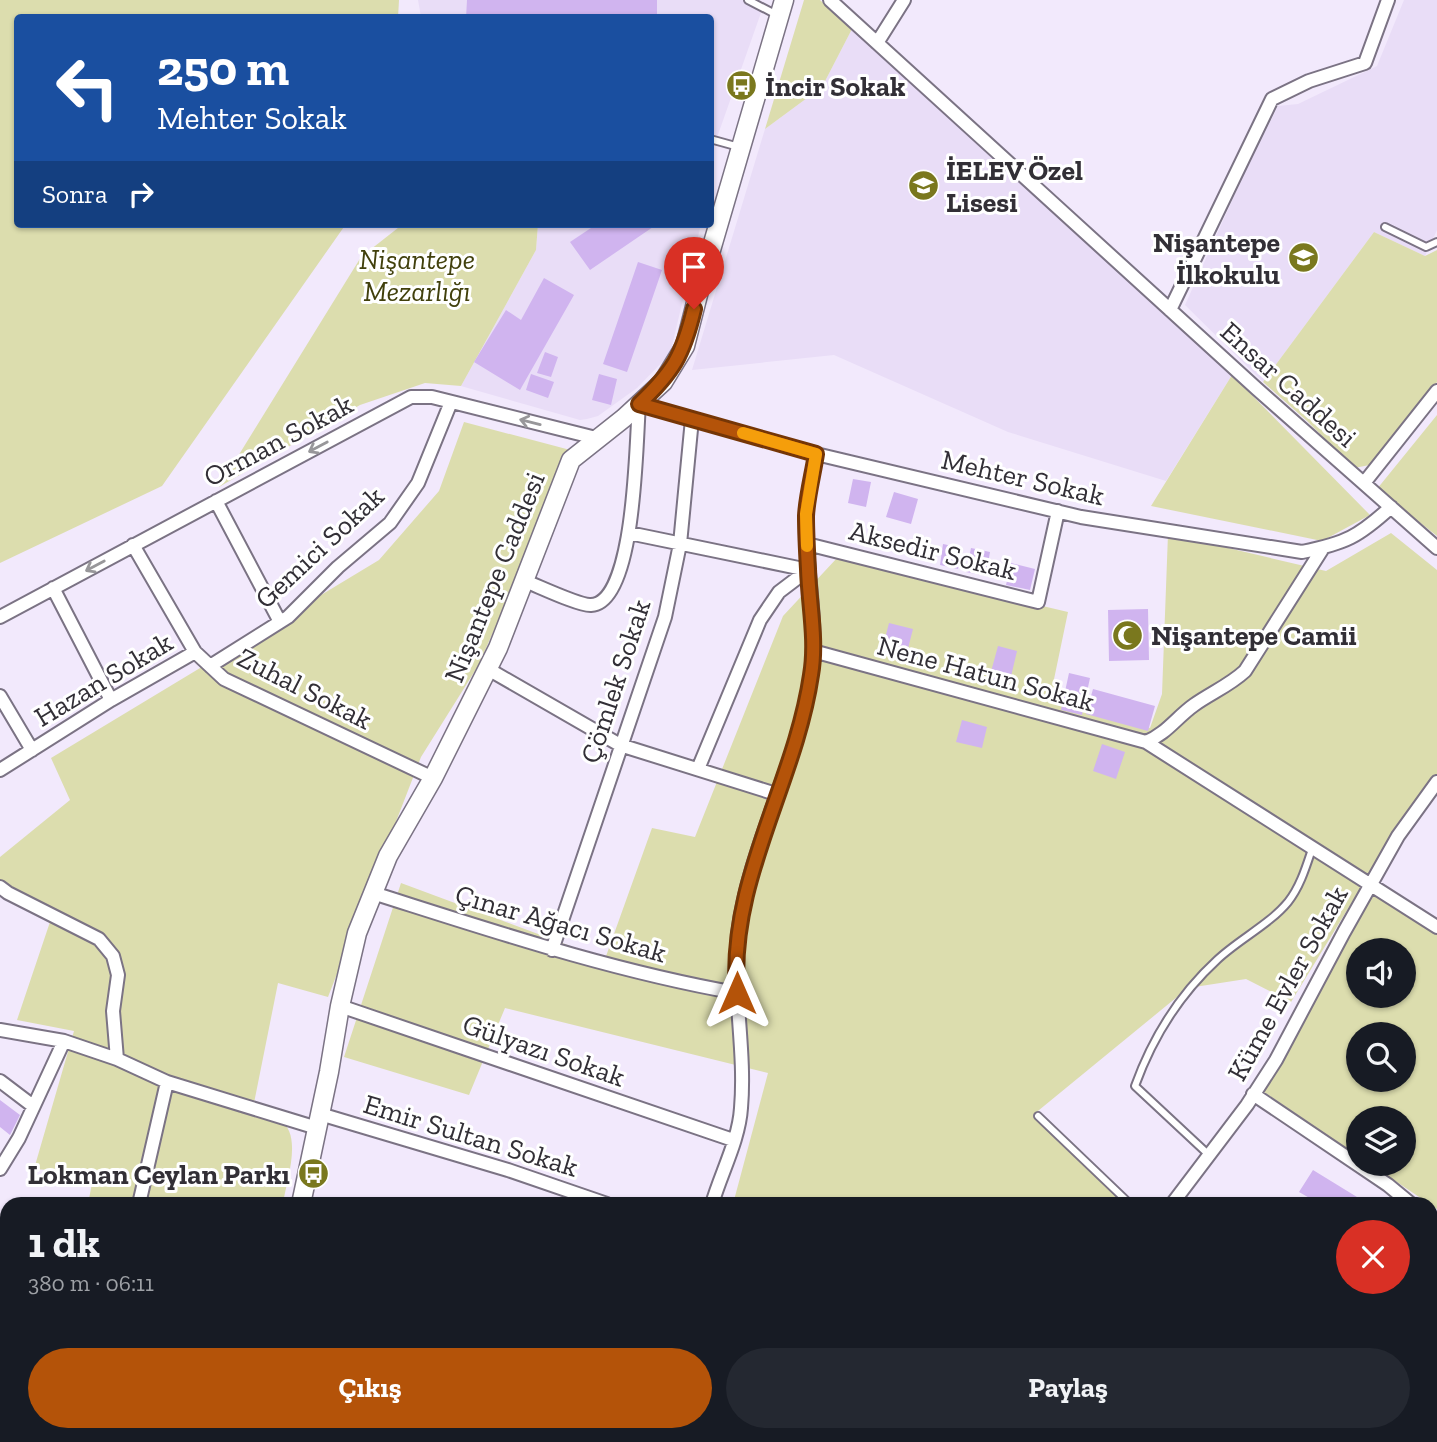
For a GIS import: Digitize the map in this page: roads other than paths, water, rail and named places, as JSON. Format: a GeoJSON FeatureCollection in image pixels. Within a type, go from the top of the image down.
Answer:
{"type":"FeatureCollection","features":[{"type":"Feature","properties":{"kind":"street","name":"Ensar Caddesi"},"geometry":{"type":"LineString","coordinates":[[830,0],[1170,310],[1437,548]]}},
{"type":"Feature","properties":{"kind":"street"},"geometry":{"type":"LineString","coordinates":[[877,43],[904,0]]}},
{"type":"Feature","properties":{"kind":"street"},"geometry":{"type":"LineString","coordinates":[[1170,310],[1272,99],[1309,81],[1365,63],[1388,0]]}},
{"type":"Feature","properties":{"kind":"street","name":"Nişantepe Caddesi"},"geometry":{"type":"LineString","coordinates":[[302,1197],[340,1006],[357,933],[373,892],[388,856],[433,778],[488,669],[571,460],[663,382],[685,346],[781,8]]}},
{"type":"Feature","properties":{"kind":"street"},"geometry":{"type":"LineString","coordinates":[[1364,483],[1437,391]]}},
{"type":"Feature","properties":{"kind":"street","name":"Orman Sokak"},"geometry":{"type":"LineString","coordinates":[[0,617],[411,397],[451,401],[596,438]]}},
{"type":"Feature","properties":{"kind":"street","name":"Gemici Sokak"},"geometry":{"type":"LineString","coordinates":[[211,666],[280,622],[390,523],[418,483],[451,401]]}},
{"type":"Feature","properties":{"kind":"street"},"geometry":{"type":"LineString","coordinates":[[525,581],[590,606],[601,603],[610,594],[619,576],[629,533],[639,404]]}},
{"type":"Feature","properties":{"kind":"street","name":"Mehter Sokak"},"geometry":{"type":"LineString","coordinates":[[639,404],[816,454],[1058,511],[1302,552],[1335,545],[1363,532],[1391,507]]}},
{"type":"Feature","properties":{"kind":"street","name":"Çömlek Sokak"},"geometry":{"type":"LineString","coordinates":[[552,950],[665,617],[680,544],[692,419]]}},
{"type":"Feature","properties":{"kind":"street"},"geometry":{"type":"LineString","coordinates":[[714,1197],[741,1109],[738,934],[746,888],[797,739],[811,674],[813,651],[806,514],[816,454]]}},
{"type":"Feature","properties":{"kind":"street"},"geometry":{"type":"LineString","coordinates":[[216,501],[280,622]]}},
{"type":"Feature","properties":{"kind":"street","name":"Aksedir Sokak"},"geometry":{"type":"LineString","coordinates":[[807,544],[1038,602],[1058,511]]}},
{"type":"Feature","properties":{"kind":"street"},"geometry":{"type":"LineString","coordinates":[[629,533],[808,570]]}},
{"type":"Feature","properties":{"kind":"street","name":"Zuhal Sokak"},"geometry":{"type":"LineString","coordinates":[[133,545],[195,652],[224,679],[433,778]]}},
{"type":"Feature","properties":{"kind":"street"},"geometry":{"type":"LineString","coordinates":[[1146,743],[1158,737],[1192,707],[1233,682],[1245,671],[1324,548]]}},
{"type":"Feature","properties":{"kind":"street"},"geometry":{"type":"LineString","coordinates":[[698,769],[760,620],[779,592],[808,570]]}},
{"type":"Feature","properties":{"kind":"street"},"geometry":{"type":"LineString","coordinates":[[53,588],[111,700]]}},
{"type":"Feature","properties":{"kind":"street","name":"Nene Hatun Sokak"},"geometry":{"type":"LineString","coordinates":[[813,651],[1146,743],[1437,927]]}},
{"type":"Feature","properties":{"kind":"street","name":"Hazan Sokak"},"geometry":{"type":"LineString","coordinates":[[0,770],[111,700],[195,652]]}},
{"type":"Feature","properties":{"kind":"street"},"geometry":{"type":"LineString","coordinates":[[488,669],[620,745],[776,794]]}},
{"type":"Feature","properties":{"kind":"street"},"geometry":{"type":"LineString","coordinates":[[0,696],[32,750]]}},
{"type":"Feature","properties":{"kind":"street","name":"Küme Evler Sokak"},"geometry":{"type":"LineString","coordinates":[[1177,1197],[1276,1060],[1398,836],[1437,782]]}},
{"type":"Feature","properties":{"kind":"street"},"geometry":{"type":"LineString","coordinates":[[0,887],[99,939],[114,957],[118,975],[113,1011],[117,1059]]}},
{"type":"Feature","properties":{"kind":"street","name":"Çınar Ağacı Sokak"},"geometry":{"type":"LineString","coordinates":[[373,892],[552,950],[632,972],[737,993]]}},
{"type":"Feature","properties":{"kind":"street","name":"Gülyazı Sokak"},"geometry":{"type":"LineString","coordinates":[[340,1006],[733,1140]]}},
{"type":"Feature","properties":{"kind":"street","name":"Emir Sultan Sokak"},"geometry":{"type":"LineString","coordinates":[[0,1030],[64,1041],[117,1059],[167,1082],[508,1170],[587,1197]]}},
{"type":"Feature","properties":{"kind":"street"},"geometry":{"type":"LineString","coordinates":[[0,1169],[19,1138],[64,1041]]}},
{"type":"Feature","properties":{"kind":"street"},"geometry":{"type":"LineString","coordinates":[[0,1081],[33,1106]]}},
{"type":"Feature","properties":{"kind":"street"},"geometry":{"type":"LineString","coordinates":[[141,1197],[167,1082]]}},
{"type":"Feature","properties":{"kind":"street"},"geometry":{"type":"LineString","coordinates":[[1254,1094],[1403,1197]]}},
{"type":"Feature","properties":{"kind":"lane"},"geometry":{"type":"LineString","coordinates":[[748,0],[781,8]]}},
{"type":"Feature","properties":{"kind":"lane"},"geometry":{"type":"LineString","coordinates":[[714,140],[741,147]]}},
{"type":"Feature","properties":{"kind":"lane"},"geometry":{"type":"LineString","coordinates":[[1385,227],[1426,247],[1437,242]]}},
{"type":"Feature","properties":{"kind":"lane"},"geometry":{"type":"LineString","coordinates":[[1209,1155],[1135,1086],[1150,1050],[1171,1015],[1214,962],[1287,904],[1298,887],[1312,849]]}},
{"type":"Feature","properties":{"kind":"lane"},"geometry":{"type":"LineString","coordinates":[[1038,1116],[1123,1197]]}},
{"type":"Feature","properties":{"kind":"place","name":"İncir Sokak"},"geometry":{"type":"Point","coordinates":[742,86]}},
{"type":"Feature","properties":{"kind":"place","name":"İELEV Özel Lisesi"},"geometry":{"type":"Point","coordinates":[923,186]}},
{"type":"Feature","properties":{"kind":"place","name":"Nişantepe İlkokulu"},"geometry":{"type":"Point","coordinates":[1303,258]}},
{"type":"Feature","properties":{"kind":"place","name":"Nişantepe Camii"},"geometry":{"type":"Point","coordinates":[1128,635]}},
{"type":"Feature","properties":{"kind":"place","name":"Lokman Ceylan Parkı"},"geometry":{"type":"Point","coordinates":[313,1174]}},
{"type":"Feature","properties":{"kind":"park label","name":"Nişantepe Mezarlığı"},"geometry":{"type":"Point","coordinates":[417,275]}}]}
